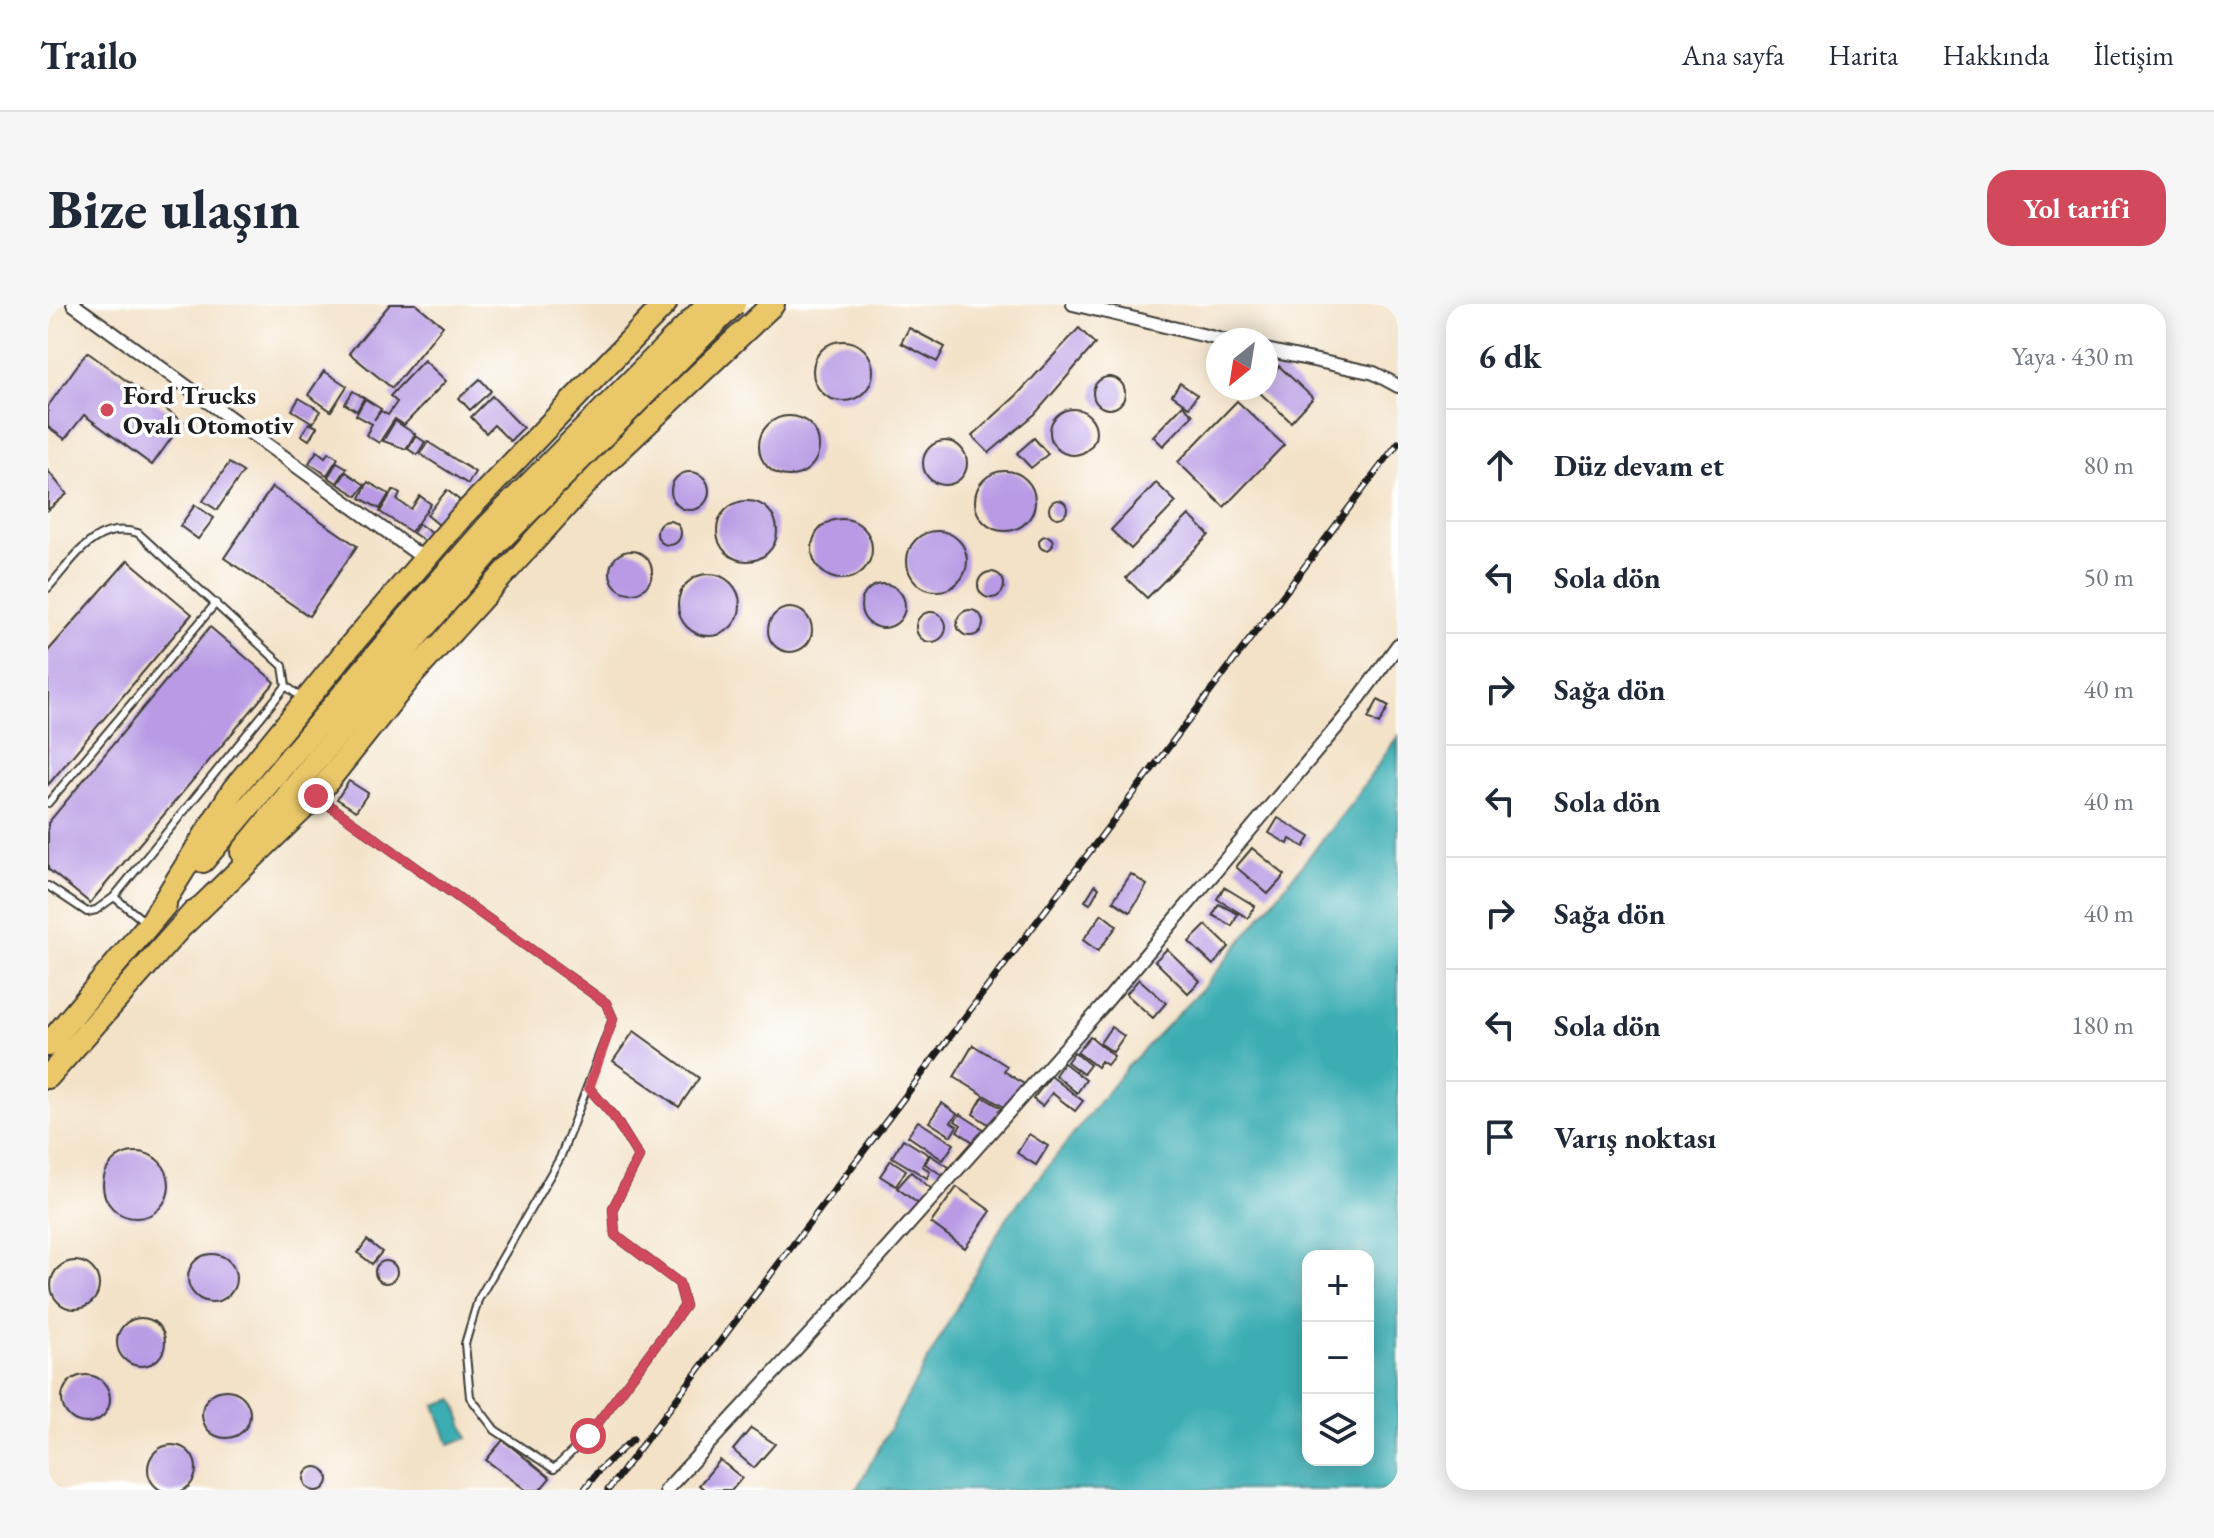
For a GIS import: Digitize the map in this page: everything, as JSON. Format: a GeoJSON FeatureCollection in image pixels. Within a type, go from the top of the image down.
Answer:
{"type":"FeatureCollection","features":[{"type":"Feature","properties":{"kind":"highway"},"geometry":{"type":"LineString","coordinates":[[151,920],[233,790],[306,702],[462,516],[665,304]]}},
{"type":"Feature","properties":{"kind":"highway"},"geometry":{"type":"LineString","coordinates":[[687,304],[712,333],[730,345]]}},
{"type":"Feature","properties":{"kind":"highway"},"geometry":{"type":"LineString","coordinates":[[48,1077],[184,924],[489,525],[708,304]]}},
{"type":"Feature","properties":{"kind":"highway"},"geometry":{"type":"LineString","coordinates":[[48,1045],[151,920],[414,624],[734,304]]}},
{"type":"Feature","properties":{"kind":"highway"},"geometry":{"type":"LineString","coordinates":[[184,924],[316,796],[413,674],[600,468],[773,304]]}},
{"type":"Feature","properties":{"kind":"street"},"geometry":{"type":"LineString","coordinates":[[73,304],[426,560]]}},
{"type":"Feature","properties":{"kind":"street"},"geometry":{"type":"LineString","coordinates":[[1073,304],[1206,336]]}},
{"type":"Feature","properties":{"kind":"street"},"geometry":{"type":"LineString","coordinates":[[1278,353],[1374,373],[1398,386]]}},
{"type":"Feature","properties":{"kind":"street"},"geometry":{"type":"LineString","coordinates":[[666,1490],[845,1296],[1100,1009],[1346,716],[1398,645]]}},
{"type":"Feature","properties":{"kind":"lane"},"geometry":{"type":"LineString","coordinates":[[48,588],[96,534],[122,530],[146,537],[283,666],[286,686],[306,702]]}},
{"type":"Feature","properties":{"kind":"lane"},"geometry":{"type":"LineString","coordinates":[[48,803],[216,603]]}},
{"type":"Feature","properties":{"kind":"lane"},"geometry":{"type":"LineString","coordinates":[[48,886],[87,912],[96,910],[114,897],[286,686]]}},
{"type":"Feature","properties":{"kind":"lane"},"geometry":{"type":"LineString","coordinates":[[316,796],[606,1003],[613,1019],[560,1158],[478,1300],[465,1344],[470,1397],[495,1430],[554,1469],[588,1436],[685,1306],[679,1283],[615,1235],[613,1208],[639,1157],[614,1117],[589,1088]]}},
{"type":"Feature","properties":{"kind":"lane"},"geometry":{"type":"LineString","coordinates":[[114,897],[151,920]]}},
{"type":"Feature","properties":{"kind":"water"},"geometry":{"type":"Polygon","coordinates":[[[1398,736],[1398,1490],[856,1490],[1005,1220],[1128,1066],[1205,986],[1351,804],[1398,736]]]}},
{"type":"Feature","properties":{"kind":"water"},"geometry":{"type":"Polygon","coordinates":[[[454,1399],[468,1438],[449,1444],[435,1405],[454,1399]]]}},
{"type":"Feature","properties":{"kind":"building"},"geometry":{"type":"Polygon","coordinates":[[[390,304],[416,304],[443,326],[392,388],[349,353],[390,304]]]}},
{"type":"Feature","properties":{"kind":"building"},"geometry":{"type":"Polygon","coordinates":[[[909,328],[945,347],[937,362],[901,343],[909,328]]]}},
{"type":"Feature","properties":{"kind":"building"},"geometry":{"type":"Polygon","coordinates":[[[1079,328],[1095,344],[1035,414],[989,453],[972,436],[1016,396],[1079,328]]]}},
{"type":"Feature","properties":{"kind":"building"},"geometry":{"type":"Polygon","coordinates":[[[843,341],[864,350],[873,371],[864,392],[843,401],[822,392],[813,371],[822,350],[843,341]]]}},
{"type":"Feature","properties":{"kind":"building","name":"Ford Trucks Ovalı Otomotiv"},"geometry":{"type":"Polygon","coordinates":[[[87,352],[183,422],[152,465],[84,415],[65,439],[48,427],[48,406],[87,352]]]}},
{"type":"Feature","properties":{"kind":"building"},"geometry":{"type":"Polygon","coordinates":[[[424,360],[446,381],[404,425],[395,419],[379,443],[366,435],[372,424],[356,415],[365,399],[381,409],[374,420],[381,411],[388,415],[397,402],[390,396],[424,360]]]}},
{"type":"Feature","properties":{"kind":"building"},"geometry":{"type":"Polygon","coordinates":[[[1278,367],[1313,398],[1291,422],[1268,400],[1278,400],[1278,367]]]}},
{"type":"Feature","properties":{"kind":"building"},"geometry":{"type":"Polygon","coordinates":[[[324,371],[347,386],[331,411],[308,395],[324,371]]]}},
{"type":"Feature","properties":{"kind":"building"},"geometry":{"type":"Polygon","coordinates":[[[1109,377],[1120,382],[1125,393],[1120,404],[1109,409],[1098,404],[1093,393],[1098,382],[1109,377]]]}},
{"type":"Feature","properties":{"kind":"building"},"geometry":{"type":"Polygon","coordinates":[[[480,379],[491,391],[470,410],[459,398],[480,379]]]}},
{"type":"Feature","properties":{"kind":"building"},"geometry":{"type":"Polygon","coordinates":[[[1180,383],[1197,395],[1189,407],[1172,395],[1180,383]]]}},
{"type":"Feature","properties":{"kind":"building"},"geometry":{"type":"Polygon","coordinates":[[[353,391],[364,398],[357,411],[345,404],[353,391]]]}},
{"type":"Feature","properties":{"kind":"building"},"geometry":{"type":"Polygon","coordinates":[[[492,396],[523,428],[510,441],[494,425],[486,433],[471,417],[492,396]]]}},
{"type":"Feature","properties":{"kind":"building"},"geometry":{"type":"Polygon","coordinates":[[[299,398],[321,411],[313,423],[292,410],[299,398]]]}},
{"type":"Feature","properties":{"kind":"building"},"geometry":{"type":"Polygon","coordinates":[[[1237,401],[1284,445],[1224,507],[1178,462],[1237,401]]]}},
{"type":"Feature","properties":{"kind":"building"},"geometry":{"type":"Polygon","coordinates":[[[1183,405],[1193,415],[1163,446],[1153,436],[1183,405]]]}},
{"type":"Feature","properties":{"kind":"building"},"geometry":{"type":"Polygon","coordinates":[[[1073,409],[1089,416],[1096,432],[1089,448],[1073,455],[1057,448],[1050,432],[1057,416],[1073,409]]]}},
{"type":"Feature","properties":{"kind":"building"},"geometry":{"type":"Polygon","coordinates":[[[789,416],[810,425],[819,446],[810,467],[789,476],[768,467],[759,446],[768,425],[789,416]]]}},
{"type":"Feature","properties":{"kind":"building"},"geometry":{"type":"Polygon","coordinates":[[[395,421],[415,434],[406,449],[383,441],[395,421]]]}},
{"type":"Feature","properties":{"kind":"building"},"geometry":{"type":"Polygon","coordinates":[[[309,423],[317,427],[309,440],[301,435],[309,423]]]}},
{"type":"Feature","properties":{"kind":"building"},"geometry":{"type":"Polygon","coordinates":[[[416,436],[425,442],[417,455],[408,449],[416,436]]]}},
{"type":"Feature","properties":{"kind":"building"},"geometry":{"type":"Polygon","coordinates":[[[1034,438],[1048,454],[1031,468],[1017,453],[1034,438]]]}},
{"type":"Feature","properties":{"kind":"building"},"geometry":{"type":"Polygon","coordinates":[[[945,441],[960,448],[967,463],[960,478],[945,485],[930,478],[923,463],[930,448],[945,441]]]}},
{"type":"Feature","properties":{"kind":"building"},"geometry":{"type":"Polygon","coordinates":[[[428,442],[475,472],[468,484],[420,454],[428,442]]]}},
{"type":"Feature","properties":{"kind":"building"},"geometry":{"type":"Polygon","coordinates":[[[317,451],[325,457],[329,452],[338,458],[327,475],[309,463],[317,451]]]}},
{"type":"Feature","properties":{"kind":"building"},"geometry":{"type":"Polygon","coordinates":[[[337,462],[347,468],[337,483],[328,477],[337,462]]]}},
{"type":"Feature","properties":{"kind":"building"},"geometry":{"type":"Polygon","coordinates":[[[229,463],[243,472],[217,510],[203,501],[229,463]]]}},
{"type":"Feature","properties":{"kind":"building"},"geometry":{"type":"Polygon","coordinates":[[[48,471],[67,494],[48,510],[48,471]]]}},
{"type":"Feature","properties":{"kind":"building"},"geometry":{"type":"Polygon","coordinates":[[[1005,471],[1017,473],[1026,480],[1033,489],[1033,513],[1026,522],[1017,529],[1005,531],[993,529],[984,522],[977,513],[975,501],[977,489],[984,480],[993,473],[1005,471]]]}},
{"type":"Feature","properties":{"kind":"building"},"geometry":{"type":"Polygon","coordinates":[[[346,472],[365,485],[357,496],[338,484],[346,472]]]}},
{"type":"Feature","properties":{"kind":"building"},"geometry":{"type":"Polygon","coordinates":[[[690,472],[703,478],[709,491],[703,504],[690,510],[677,504],[671,491],[677,478],[690,472]]]}},
{"type":"Feature","properties":{"kind":"building"},"geometry":{"type":"Polygon","coordinates":[[[368,482],[389,494],[380,509],[360,498],[368,482]]]}},
{"type":"Feature","properties":{"kind":"building"},"geometry":{"type":"Polygon","coordinates":[[[1156,483],[1176,502],[1131,549],[1111,530],[1156,483]]]}},
{"type":"Feature","properties":{"kind":"building"},"geometry":{"type":"Polygon","coordinates":[[[272,487],[357,546],[309,616],[224,558],[272,487]]]}},
{"type":"Feature","properties":{"kind":"building"},"geometry":{"type":"Polygon","coordinates":[[[393,490],[400,494],[397,500],[411,509],[420,496],[431,504],[411,532],[380,512],[393,490]]]}},
{"type":"Feature","properties":{"kind":"building"},"geometry":{"type":"Polygon","coordinates":[[[447,490],[464,504],[444,529],[427,515],[447,490]]]}},
{"type":"Feature","properties":{"kind":"building"},"geometry":{"type":"Polygon","coordinates":[[[1058,500],[1067,509],[1058,518],[1049,509],[1058,500]]]}},
{"type":"Feature","properties":{"kind":"building"},"geometry":{"type":"Polygon","coordinates":[[[747,501],[758,503],[768,510],[775,520],[775,542],[768,552],[758,559],[747,561],[736,559],[726,552],[719,542],[717,531],[719,520],[726,510],[736,503],[747,501]]]}},
{"type":"Feature","properties":{"kind":"building"},"geometry":{"type":"Polygon","coordinates":[[[195,505],[214,518],[198,539],[180,526],[195,505]]]}},
{"type":"Feature","properties":{"kind":"building"},"geometry":{"type":"Polygon","coordinates":[[[1189,515],[1209,535],[1147,598],[1126,578],[1189,515]]]}},
{"type":"Feature","properties":{"kind":"building"},"geometry":{"type":"Polygon","coordinates":[[[842,519],[853,521],[863,528],[870,538],[870,560],[863,570],[853,577],[842,579],[831,577],[821,570],[814,560],[812,549],[814,538],[821,528],[831,521],[842,519]]]}},
{"type":"Feature","properties":{"kind":"building"},"geometry":{"type":"Polygon","coordinates":[[[669,521],[680,528],[681,533],[674,544],[669,545],[658,538],[657,533],[664,522],[669,521]]]}},
{"type":"Feature","properties":{"kind":"building"},"geometry":{"type":"Polygon","coordinates":[[[419,524],[433,534],[428,543],[413,533],[419,524]]]}},
{"type":"Feature","properties":{"kind":"building"},"geometry":{"type":"Polygon","coordinates":[[[937,531],[949,533],[958,540],[965,549],[965,573],[958,582],[949,589],[937,591],[925,589],[916,582],[909,573],[907,561],[909,549],[916,540],[925,533],[937,531]]]}},
{"type":"Feature","properties":{"kind":"building"},"geometry":{"type":"Polygon","coordinates":[[[1046,536],[1053,543],[1046,550],[1039,543],[1046,536]]]}},
{"type":"Feature","properties":{"kind":"building"},"geometry":{"type":"Polygon","coordinates":[[[631,551],[646,557],[652,572],[646,587],[631,593],[616,587],[610,572],[616,557],[631,551]]]}},
{"type":"Feature","properties":{"kind":"building"},"geometry":{"type":"Polygon","coordinates":[[[128,560],[192,614],[48,785],[48,651],[128,560]]]}},
{"type":"Feature","properties":{"kind":"building"},"geometry":{"type":"Polygon","coordinates":[[[991,572],[1000,576],[1004,585],[1000,594],[991,598],[982,594],[978,585],[982,576],[991,572]]]}},
{"type":"Feature","properties":{"kind":"building"},"geometry":{"type":"Polygon","coordinates":[[[709,574],[731,583],[740,605],[731,627],[709,636],[687,627],[678,605],[687,583],[709,574]]]}},
{"type":"Feature","properties":{"kind":"building"},"geometry":{"type":"Polygon","coordinates":[[[883,584],[899,590],[905,606],[899,622],[883,628],[867,622],[861,606],[867,590],[883,584]]]}},
{"type":"Feature","properties":{"kind":"building"},"geometry":{"type":"Polygon","coordinates":[[[790,608],[806,614],[812,630],[806,646],[790,652],[774,646],[768,630],[774,614],[790,608]]]}},
{"type":"Feature","properties":{"kind":"building"},"geometry":{"type":"Polygon","coordinates":[[[970,610],[979,614],[983,623],[979,632],[970,636],[961,632],[957,623],[961,614],[970,610]]]}},
{"type":"Feature","properties":{"kind":"building"},"geometry":{"type":"Polygon","coordinates":[[[931,612],[942,616],[946,627],[942,638],[931,642],[920,638],[916,627],[920,616],[931,612]]]}},
{"type":"Feature","properties":{"kind":"building"},"geometry":{"type":"Polygon","coordinates":[[[210,627],[275,682],[90,903],[48,869],[48,823],[210,627]]]}},
{"type":"Feature","properties":{"kind":"building"},"geometry":{"type":"Polygon","coordinates":[[[1378,700],[1389,706],[1379,724],[1368,718],[1378,700]]]}},
{"type":"Feature","properties":{"kind":"building"},"geometry":{"type":"Polygon","coordinates":[[[349,781],[368,793],[356,811],[337,799],[349,781]]]}},
{"type":"Feature","properties":{"kind":"building"},"geometry":{"type":"Polygon","coordinates":[[[1278,818],[1310,837],[1304,847],[1290,839],[1288,844],[1269,833],[1278,818]]]}},
{"type":"Feature","properties":{"kind":"building"},"geometry":{"type":"Polygon","coordinates":[[[1252,848],[1285,875],[1268,894],[1236,867],[1252,848]]]}},
{"type":"Feature","properties":{"kind":"building"},"geometry":{"type":"Polygon","coordinates":[[[1131,874],[1147,885],[1130,912],[1113,901],[1131,874]]]}},
{"type":"Feature","properties":{"kind":"building"},"geometry":{"type":"Polygon","coordinates":[[[1095,885],[1099,888],[1090,904],[1085,901],[1095,885]]]}},
{"type":"Feature","properties":{"kind":"building"},"geometry":{"type":"Polygon","coordinates":[[[1224,887],[1255,906],[1248,918],[1217,899],[1224,887]]]}},
{"type":"Feature","properties":{"kind":"building"},"geometry":{"type":"Polygon","coordinates":[[[1219,904],[1238,914],[1232,926],[1213,915],[1219,904]]]}},
{"type":"Feature","properties":{"kind":"building"},"geometry":{"type":"Polygon","coordinates":[[[1102,914],[1117,926],[1098,951],[1083,940],[1102,914]]]}},
{"type":"Feature","properties":{"kind":"building"},"geometry":{"type":"Polygon","coordinates":[[[1206,925],[1229,947],[1213,965],[1189,942],[1206,925]]]}},
{"type":"Feature","properties":{"kind":"building"},"geometry":{"type":"Polygon","coordinates":[[[1167,949],[1200,981],[1188,993],[1155,961],[1167,949]]]}},
{"type":"Feature","properties":{"kind":"building"},"geometry":{"type":"Polygon","coordinates":[[[1139,979],[1166,1003],[1153,1018],[1126,994],[1139,979]]]}},
{"type":"Feature","properties":{"kind":"building"},"geometry":{"type":"Polygon","coordinates":[[[1111,1027],[1124,1036],[1113,1052],[1100,1043],[1111,1027]]]}},
{"type":"Feature","properties":{"kind":"building"},"geometry":{"type":"Polygon","coordinates":[[[634,1031],[699,1078],[679,1107],[613,1061],[634,1031]]]}},
{"type":"Feature","properties":{"kind":"building"},"geometry":{"type":"Polygon","coordinates":[[[1090,1036],[1114,1056],[1107,1065],[1101,1061],[1097,1067],[1077,1052],[1090,1036]]]}},
{"type":"Feature","properties":{"kind":"building"},"geometry":{"type":"Polygon","coordinates":[[[973,1045],[1007,1066],[1004,1071],[1024,1084],[1009,1110],[954,1077],[973,1045]]]}},
{"type":"Feature","properties":{"kind":"building"},"geometry":{"type":"Polygon","coordinates":[[[1074,1052],[1090,1065],[1083,1074],[1067,1062],[1074,1052]]]}},
{"type":"Feature","properties":{"kind":"building"},"geometry":{"type":"Polygon","coordinates":[[[1064,1063],[1086,1080],[1077,1093],[1055,1075],[1064,1063]]]}},
{"type":"Feature","properties":{"kind":"building"},"geometry":{"type":"Polygon","coordinates":[[[1051,1076],[1083,1101],[1075,1111],[1052,1093],[1042,1106],[1033,1099],[1051,1076]]]}},
{"type":"Feature","properties":{"kind":"building"},"geometry":{"type":"Polygon","coordinates":[[[983,1097],[1001,1108],[990,1125],[973,1114],[983,1097]]]}},
{"type":"Feature","properties":{"kind":"building"},"geometry":{"type":"Polygon","coordinates":[[[942,1103],[957,1114],[951,1122],[957,1126],[951,1136],[929,1122],[942,1103]]]}},
{"type":"Feature","properties":{"kind":"building"},"geometry":{"type":"Polygon","coordinates":[[[960,1114],[985,1130],[976,1144],[957,1131],[961,1125],[955,1121],[960,1114]]]}},
{"type":"Feature","properties":{"kind":"building"},"geometry":{"type":"Polygon","coordinates":[[[918,1121],[954,1144],[943,1160],[908,1136],[918,1121]]]}},
{"type":"Feature","properties":{"kind":"building"},"geometry":{"type":"Polygon","coordinates":[[[1029,1134],[1048,1146],[1036,1165],[1017,1153],[1029,1134]]]}},
{"type":"Feature","properties":{"kind":"building"},"geometry":{"type":"Polygon","coordinates":[[[903,1139],[929,1155],[922,1166],[930,1171],[927,1178],[892,1157],[903,1139]]]}},
{"type":"Feature","properties":{"kind":"building"},"geometry":{"type":"Polygon","coordinates":[[[129,1152],[143,1152],[155,1157],[164,1166],[169,1185],[167,1198],[160,1209],[143,1218],[129,1218],[117,1213],[108,1204],[103,1192],[103,1178],[108,1166],[117,1157],[129,1152]]]}},
{"type":"Feature","properties":{"kind":"building"},"geometry":{"type":"Polygon","coordinates":[[[930,1155],[949,1167],[944,1176],[925,1164],[930,1155]]]}},
{"type":"Feature","properties":{"kind":"building"},"geometry":{"type":"Polygon","coordinates":[[[891,1160],[906,1170],[896,1186],[880,1176],[891,1160]]]}},
{"type":"Feature","properties":{"kind":"building"},"geometry":{"type":"Polygon","coordinates":[[[911,1172],[933,1190],[920,1205],[897,1188],[911,1172]]]}},
{"type":"Feature","properties":{"kind":"building"},"geometry":{"type":"Polygon","coordinates":[[[957,1187],[991,1211],[965,1248],[931,1223],[957,1187]]]}},
{"type":"Feature","properties":{"kind":"building"},"geometry":{"type":"Polygon","coordinates":[[[367,1240],[382,1252],[372,1264],[358,1253],[367,1240]]]}},
{"type":"Feature","properties":{"kind":"building"},"geometry":{"type":"Polygon","coordinates":[[[212,1254],[229,1261],[236,1278],[229,1295],[212,1302],[195,1295],[188,1278],[195,1261],[212,1254]]]}},
{"type":"Feature","properties":{"kind":"building"},"geometry":{"type":"Polygon","coordinates":[[[75,1261],[92,1268],[99,1285],[92,1302],[75,1309],[58,1302],[51,1285],[58,1268],[75,1261]]]}},
{"type":"Feature","properties":{"kind":"building"},"geometry":{"type":"Polygon","coordinates":[[[382,1261],[390,1261],[397,1272],[390,1283],[382,1283],[375,1276],[375,1268],[382,1261]]]}},
{"type":"Feature","properties":{"kind":"building"},"geometry":{"type":"Polygon","coordinates":[[[141,1318],[158,1325],[165,1342],[158,1359],[141,1366],[124,1359],[117,1342],[124,1325],[141,1318]]]}},
{"type":"Feature","properties":{"kind":"building"},"geometry":{"type":"Polygon","coordinates":[[[86,1375],[103,1382],[110,1399],[103,1416],[86,1423],[69,1416],[62,1399],[69,1382],[86,1375]]]}},
{"type":"Feature","properties":{"kind":"building"},"geometry":{"type":"Polygon","coordinates":[[[226,1390],[243,1397],[250,1414],[243,1431],[226,1438],[209,1431],[202,1414],[209,1397],[226,1390]]]}},
{"type":"Feature","properties":{"kind":"building"},"geometry":{"type":"Polygon","coordinates":[[[751,1428],[775,1444],[754,1468],[733,1450],[751,1428]]]}},
{"type":"Feature","properties":{"kind":"building"},"geometry":{"type":"Polygon","coordinates":[[[503,1440],[550,1478],[540,1490],[526,1490],[486,1460],[503,1440]]]}},
{"type":"Feature","properties":{"kind":"building"},"geometry":{"type":"Polygon","coordinates":[[[172,1445],[189,1452],[196,1469],[189,1486],[172,1493],[155,1486],[148,1469],[155,1452],[172,1445]]]}},
{"type":"Feature","properties":{"kind":"building"},"geometry":{"type":"Polygon","coordinates":[[[720,1460],[742,1478],[732,1490],[705,1490],[699,1485],[720,1460]]]}},
{"type":"Feature","properties":{"kind":"building"},"geometry":{"type":"Polygon","coordinates":[[[311,1467],[321,1467],[328,1474],[328,1484],[321,1491],[311,1491],[304,1484],[304,1474],[311,1467]]]}},
{"type":"Feature","properties":{"kind":"railway"},"geometry":{"type":"LineString","coordinates":[[608,1490],[1398,443]]}},
{"type":"Feature","properties":{"kind":"railway"},"geometry":{"type":"LineString","coordinates":[[584,1490],[599,1470],[633,1439]]}},
{"type":"Feature","properties":{"kind":"place","name":"Ford Trucks Ovalı Otomotiv"},"geometry":{"type":"Point","coordinates":[107,410]}},
{"type":"Feature","properties":{"kind":"route"},"geometry":{"type":"LineString","coordinates":[[316,796],[606,1003],[613,1019],[589,1088],[614,1117],[639,1157],[613,1208],[615,1235],[679,1283],[685,1306],[588,1436]]}}]}
